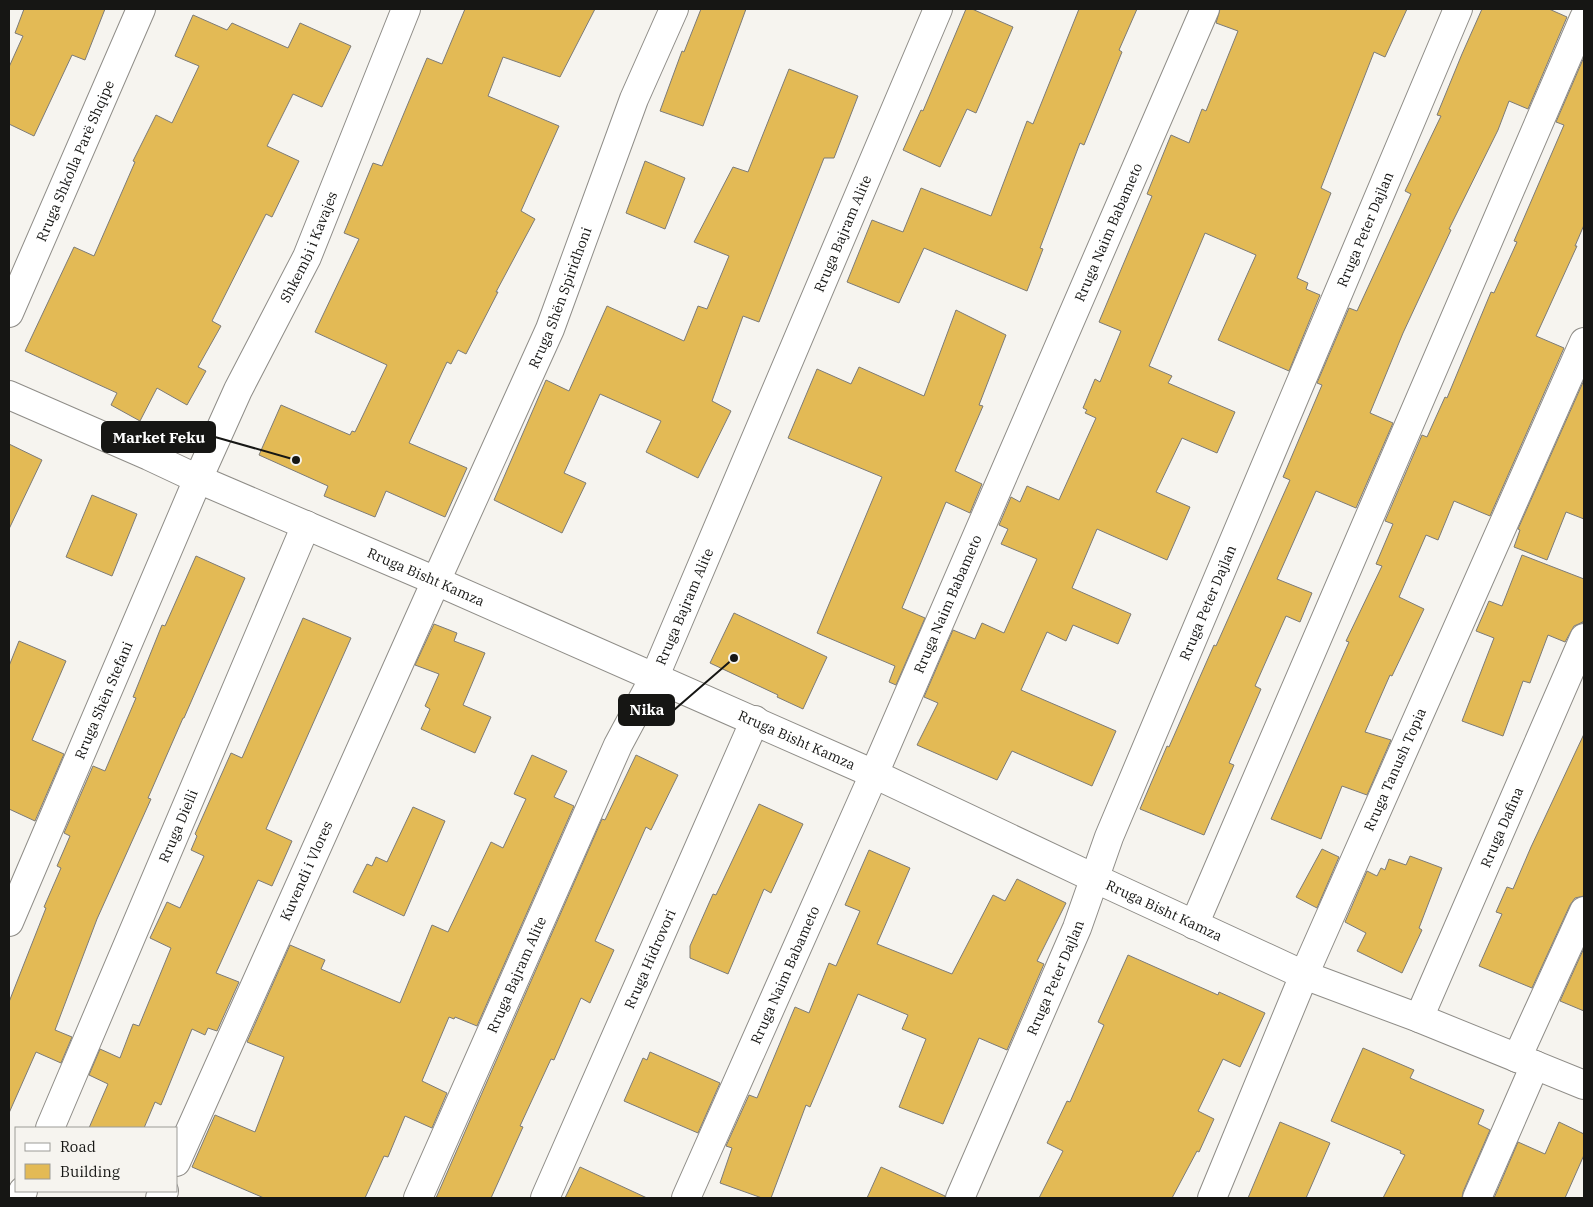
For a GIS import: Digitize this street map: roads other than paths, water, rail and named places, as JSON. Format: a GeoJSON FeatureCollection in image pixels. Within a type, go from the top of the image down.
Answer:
{"type":"FeatureCollection","features":[{"type":"Feature","properties":{"kind":"street","name":"Rruga Shkolla Parë Shqipe"},"geometry":{"type":"LineString","coordinates":[[9,313],[141,9]]}},
{"type":"Feature","properties":{"kind":"street","name":"Shkembi i Kavajes"},"geometry":{"type":"LineString","coordinates":[[198,479],[238,390],[307,257],[406,9]]}},
{"type":"Feature","properties":{"kind":"street","name":"Rruga Shën Spiridhoni"},"geometry":{"type":"LineString","coordinates":[[436,581],[550,329],[634,98],[674,9]]}},
{"type":"Feature","properties":{"kind":"street","name":"Rruga Bajram Alite"},"geometry":{"type":"LineString","coordinates":[[418,1198],[618,745],[655,676],[938,9]]}},
{"type":"Feature","properties":{"kind":"street","name":"Rruga Naim Babameto"},"geometry":{"type":"LineString","coordinates":[[686,1198],[874,774],[1205,9]]}},
{"type":"Feature","properties":{"kind":"street","name":"Rruga Peter Dajlan"},"geometry":{"type":"LineString","coordinates":[[960,1198],[1077,928],[1109,837],[1458,9]]}},
{"type":"Feature","properties":{"kind":"street"},"geometry":{"type":"LineString","coordinates":[[1194,925],[1584,18]]}},
{"type":"Feature","properties":{"kind":"street","name":"Rruga Tanush Topia"},"geometry":{"type":"LineString","coordinates":[[1212,1198],[1304,975],[1584,342]]}},
{"type":"Feature","properties":{"kind":"street","name":"Rruga Bisht Kamza"},"geometry":{"type":"LineString","coordinates":[[9,395],[198,479],[755,720],[1304,975],[1419,1018],[1584,1085]]}},
{"type":"Feature","properties":{"kind":"street","name":"Rruga Shën Stefani"},"geometry":{"type":"LineString","coordinates":[[9,922],[198,479]]}},
{"type":"Feature","properties":{"kind":"street","name":"Rruga Dielli"},"geometry":{"type":"LineString","coordinates":[[50,1127],[306,525]]}},
{"type":"Feature","properties":{"kind":"street","name":"Kuvendi i Vlores"},"geometry":{"type":"LineString","coordinates":[[178,1158],[436,581]]}},
{"type":"Feature","properties":{"kind":"street","name":"Rruga Dafina"},"geometry":{"type":"LineString","coordinates":[[1419,1018],[1584,638]]}},
{"type":"Feature","properties":{"kind":"street","name":"Rruga Hidrovori"},"geometry":{"type":"LineString","coordinates":[[545,1198],[755,720]]}},
{"type":"Feature","properties":{"kind":"street"},"geometry":{"type":"LineString","coordinates":[[1477,1198],[1526,1061],[1584,911]]}},
{"type":"Feature","properties":{"kind":"place","name":"Market Feku"},"geometry":{"type":"Point","coordinates":[296,460]}},
{"type":"Feature","properties":{"kind":"place","name":"Nika"},"geometry":{"type":"Point","coordinates":[734,658]}}]}
